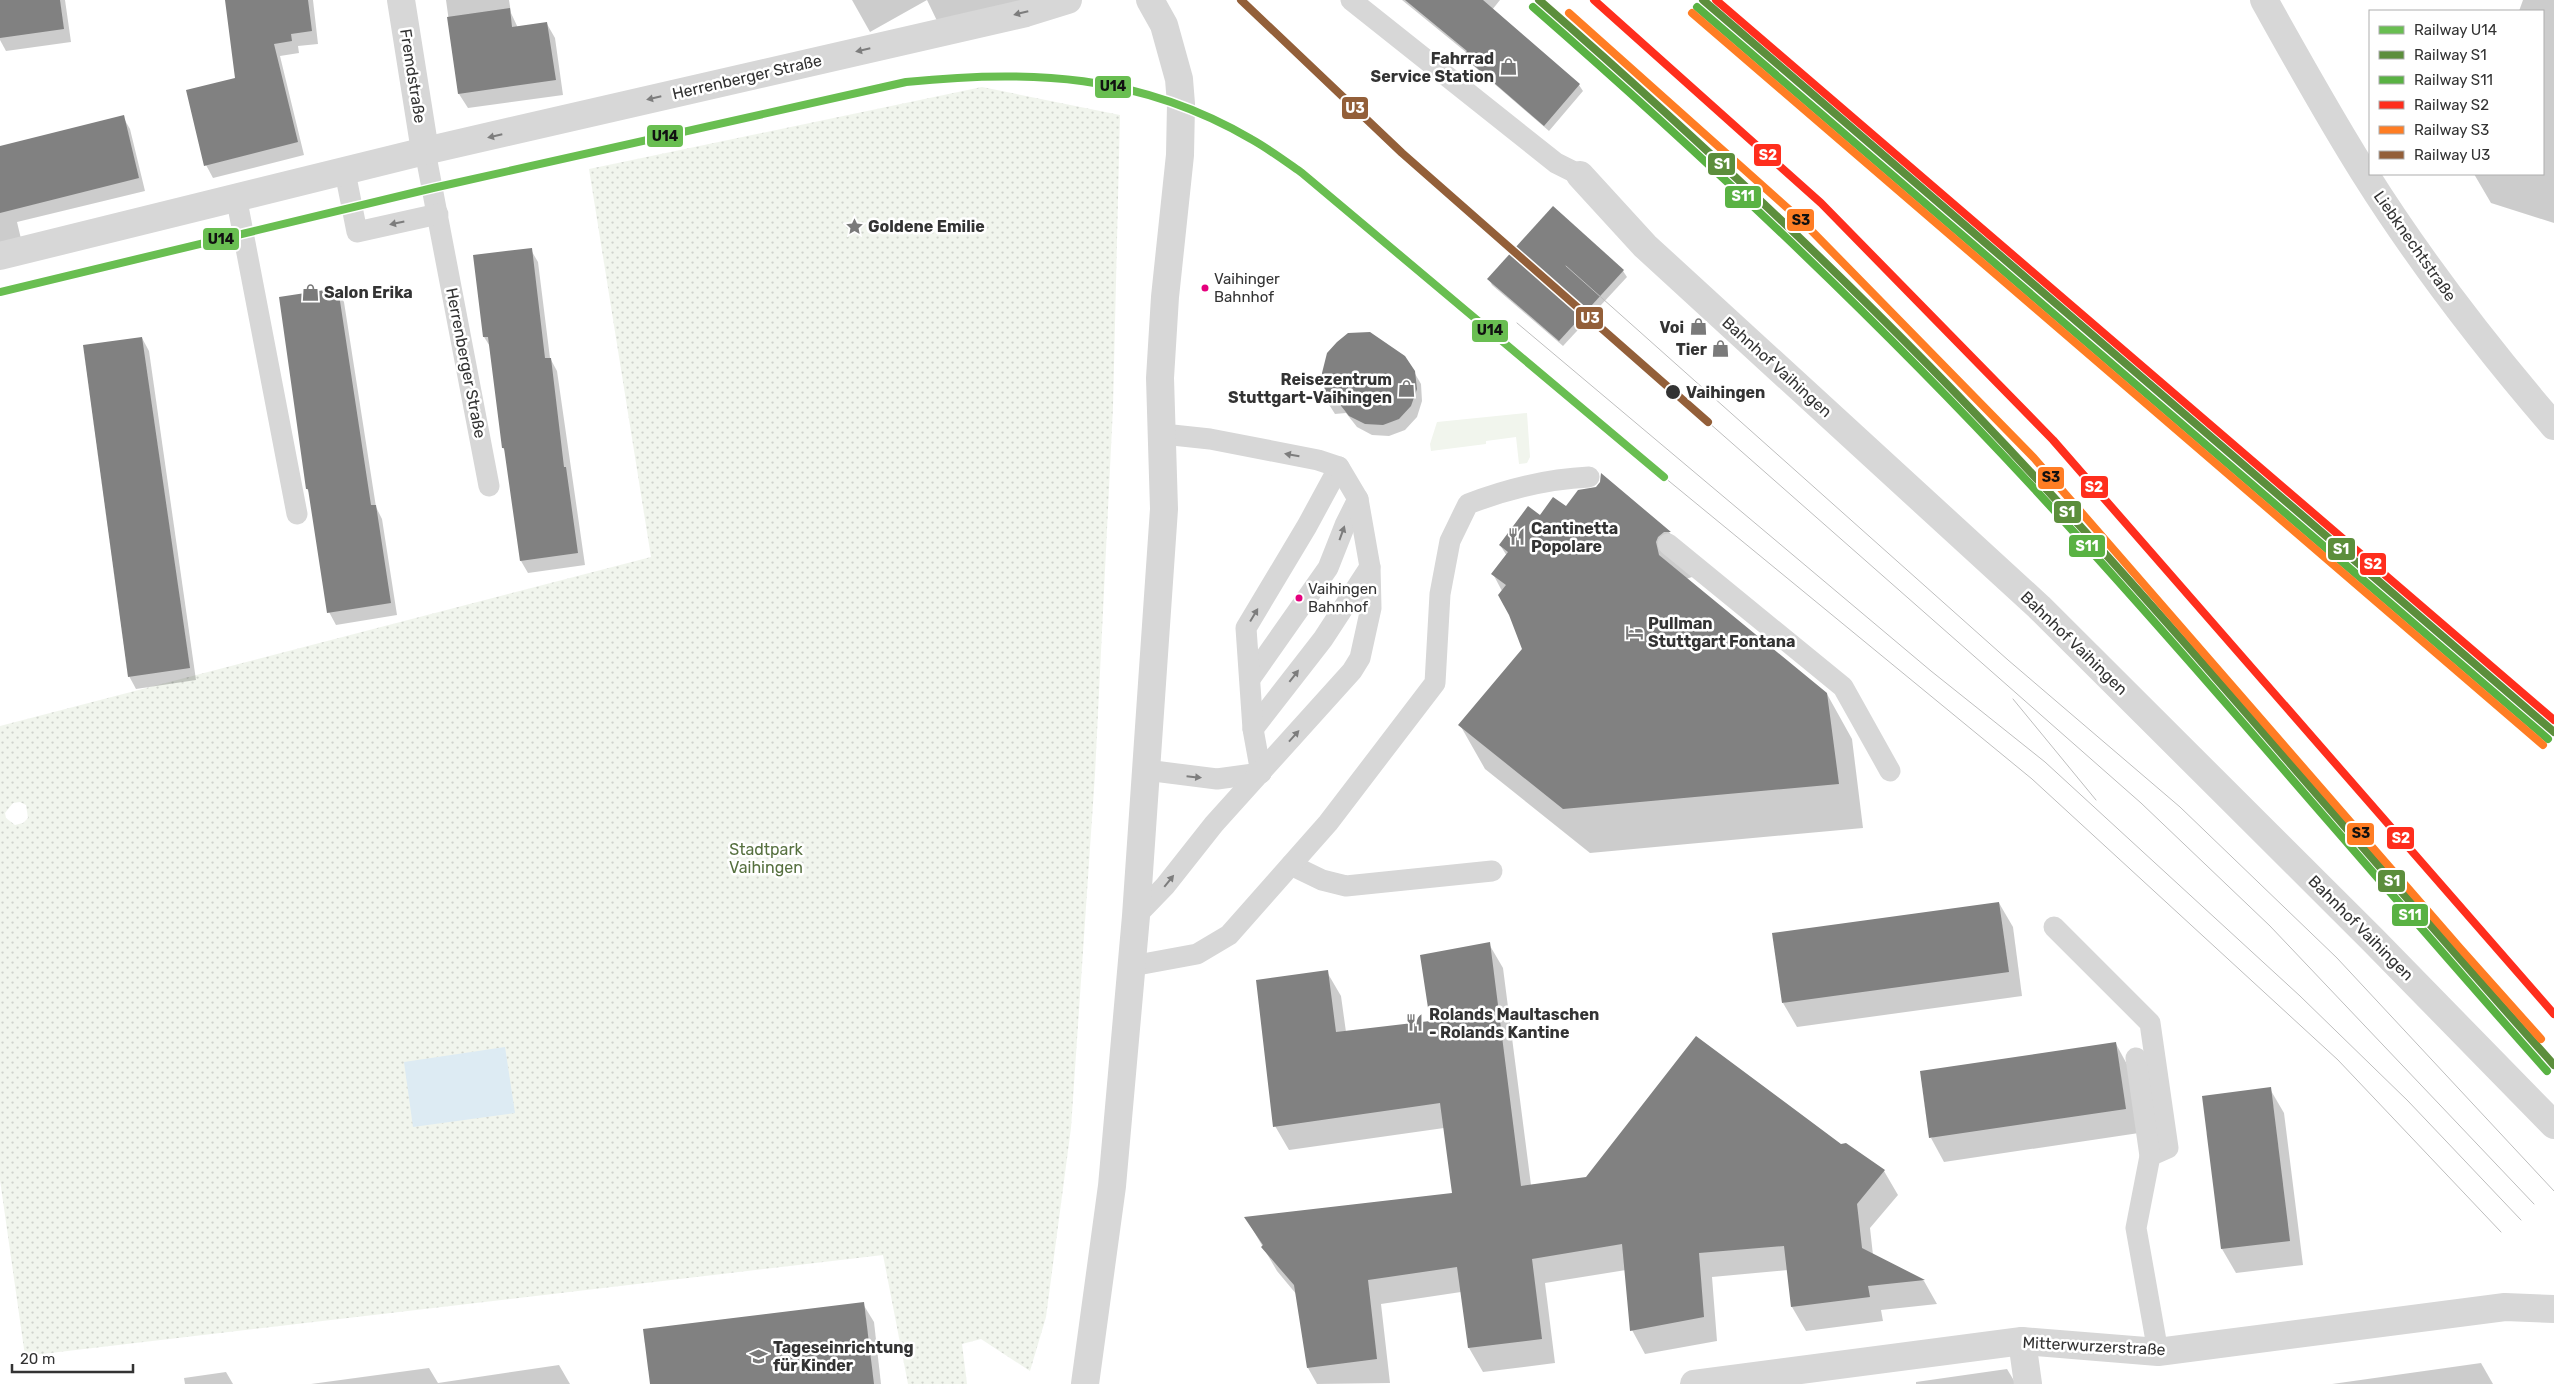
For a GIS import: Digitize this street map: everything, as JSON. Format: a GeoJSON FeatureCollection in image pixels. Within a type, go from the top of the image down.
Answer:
{"type":"FeatureCollection","features":[{"type":"Feature","properties":{"kind":"street","name":"Fremdstraße"},"geometry":{"type":"LineString","coordinates":[[401,0],[425,151]]}},
{"type":"Feature","properties":{"kind":"street","name":"Herrenberger Straße"},"geometry":{"type":"LineString","coordinates":[[0,256],[236,196],[346,172],[425,151],[1026,12],[1068,0]]}},
{"type":"Feature","properties":{"kind":"street"},"geometry":{"type":"LineString","coordinates":[[1085,1384],[1112,1186],[1132,966],[1164,509],[1160,369],[1165,297],[1180,155],[1181,104],[1179,79],[1164,25],[1150,0]]}},
{"type":"Feature","properties":{"kind":"street","name":"Liebknechtstraße"},"geometry":{"type":"LineString","coordinates":[[2264,0],[2324,107],[2410,241],[2464,315],[2554,426]]}},
{"type":"Feature","properties":{"kind":"street","name":"Bahnhof Vaihingen"},"geometry":{"type":"LineString","coordinates":[[1580,175],[1645,246],[2039,607],[2373,940],[2554,1126]]}},
{"type":"Feature","properties":{"kind":"street","name":"Mitterwurzerstraße"},"geometry":{"type":"LineString","coordinates":[[1694,1384],[2022,1341],[2158,1352],[2505,1307],[2554,1309]]}},
{"type":"Feature","properties":{"kind":"street"},"geometry":{"type":"LineString","coordinates":[[2022,1341],[2028,1384]]}},
{"type":"Feature","properties":{"kind":"lane"},"geometry":{"type":"LineString","coordinates":[[1351,0],[1556,163],[1580,175]]}},
{"type":"Feature","properties":{"kind":"lane","name":"Herrenberger Straße"},"geometry":{"type":"LineString","coordinates":[[425,151],[490,486]]}},
{"type":"Feature","properties":{"kind":"lane"},"geometry":{"type":"LineString","coordinates":[[346,172],[357,232],[438,214]]}},
{"type":"Feature","properties":{"kind":"lane"},"geometry":{"type":"LineString","coordinates":[[236,196],[296,514]]}},
{"type":"Feature","properties":{"kind":"lane"},"geometry":{"type":"LineString","coordinates":[[1136,916],[1165,886],[1214,824],[1352,670],[1360,658],[1371,608],[1370,567],[1358,499],[1339,468],[1318,460],[1210,439],[1163,434]]}},
{"type":"Feature","properties":{"kind":"lane"},"geometry":{"type":"LineString","coordinates":[[1261,773],[1253,729],[1246,628],[1339,468]]}},
{"type":"Feature","properties":{"kind":"lane"},"geometry":{"type":"LineString","coordinates":[[1132,966],[1197,954],[1229,935],[1328,823],[1435,683],[1440,594],[1450,541],[1468,504],[1498,492],[1536,483],[1559,478],[1589,477]]}},
{"type":"Feature","properties":{"kind":"lane"},"geometry":{"type":"LineString","coordinates":[[1250,679],[1328,568],[1345,524],[1358,499]]}},
{"type":"Feature","properties":{"kind":"lane"},"geometry":{"type":"LineString","coordinates":[[1668,544],[1843,687],[1890,771]]}},
{"type":"Feature","properties":{"kind":"lane"},"geometry":{"type":"LineString","coordinates":[[1253,729],[1322,639],[1370,567]]}},
{"type":"Feature","properties":{"kind":"lane"},"geometry":{"type":"LineString","coordinates":[[1146,770],[1217,779],[1261,773]]}},
{"type":"Feature","properties":{"kind":"lane"},"geometry":{"type":"LineString","coordinates":[[1291,865],[1322,880],[1346,886],[1492,871]]}},
{"type":"Feature","properties":{"kind":"lane"},"geometry":{"type":"LineString","coordinates":[[2054,927],[2150,1023],[2168,1148],[2150,1156]]}},
{"type":"Feature","properties":{"kind":"lane"},"geometry":{"type":"LineString","coordinates":[[2136,1058],[2150,1156],[2136,1228],[2158,1352]]}},
{"type":"Feature","properties":{"kind":"green space","name":"Stadtpark Vaihingen"},"geometry":{"type":"Polygon","coordinates":[[[982,87],[1120,115],[1113,407],[1095,774],[1071,1128],[1046,1317],[1030,1371],[981,1339],[962,1344],[967,1384],[908,1384],[883,1255],[25,1356],[0,1180],[0,726],[651,557],[589,169],[982,87]],[[20,802],[13,803],[5,813],[6,818],[15,825],[23,823],[28,818],[26,805],[20,802]]]}},
{"type":"Feature","properties":{"kind":"green space"},"geometry":{"type":"Polygon","coordinates":[[[1527,413],[1530,457],[1527,463],[1519,464],[1516,437],[1486,441],[1486,444],[1431,451],[1430,444],[1437,422],[1527,413]]]}},
{"type":"Feature","properties":{"kind":"shaded area"},"geometry":{"type":"Polygon","coordinates":[[[505,1047],[515,1113],[413,1127],[404,1062],[505,1047]]]}},
{"type":"Feature","properties":{"kind":"building"},"geometry":{"type":"Polygon","coordinates":[[[0,0],[60,0],[64,29],[0,38],[0,0]]]}},
{"type":"Feature","properties":{"kind":"building"},"geometry":{"type":"Polygon","coordinates":[[[225,0],[308,0],[312,31],[291,34],[292,41],[274,44],[298,142],[204,166],[186,90],[235,78],[225,0]]]}},
{"type":"Feature","properties":{"kind":"building"},"geometry":{"type":"Polygon","coordinates":[[[1405,0],[1483,0],[1580,84],[1544,126],[1463,56],[1467,51],[1405,0]]]}},
{"type":"Feature","properties":{"kind":"building"},"geometry":{"type":"Polygon","coordinates":[[[510,8],[512,27],[547,22],[556,80],[458,94],[447,17],[510,8]]]}},
{"type":"Feature","properties":{"kind":"building"},"geometry":{"type":"Polygon","coordinates":[[[124,115],[139,178],[0,213],[0,146],[124,115]]]}},
{"type":"Feature","properties":{"kind":"building"},"geometry":{"type":"Polygon","coordinates":[[[1553,206],[1624,270],[1559,341],[1487,279],[1553,206]]]}},
{"type":"Feature","properties":{"kind":"building"},"geometry":{"type":"Polygon","coordinates":[[[532,248],[545,358],[551,358],[564,467],[566,467],[578,553],[520,561],[504,448],[502,448],[488,337],[483,337],[473,255],[532,248]]]}},
{"type":"Feature","properties":{"kind":"building"},"geometry":{"type":"Polygon","coordinates":[[[338,288],[371,505],[376,505],[391,603],[327,613],[308,489],[306,489],[279,297],[338,288]]]}},
{"type":"Feature","properties":{"kind":"building"},"geometry":{"type":"Polygon","coordinates":[[[1370,332],[1405,356],[1415,371],[1417,389],[1411,406],[1399,419],[1383,425],[1365,424],[1349,416],[1338,402],[1327,404],[1322,373],[1327,353],[1337,342],[1348,333],[1370,332]]]}},
{"type":"Feature","properties":{"kind":"building"},"geometry":{"type":"Polygon","coordinates":[[[142,337],[190,668],[128,677],[83,345],[142,337]]]}},
{"type":"Feature","properties":{"kind":"building","name":"Pullman Stuttgart Fontana"},"geometry":{"type":"Polygon","coordinates":[[[1601,473],[1671,532],[1664,532],[1658,537],[1656,542],[1659,555],[1827,693],[1839,784],[1563,809],[1458,725],[1522,649],[1509,615],[1498,595],[1506,585],[1491,574],[1508,552],[1499,545],[1528,506],[1540,515],[1553,497],[1566,506],[1578,490],[1596,487],[1600,482],[1601,473]]]}},
{"type":"Feature","properties":{"kind":"building"},"geometry":{"type":"Polygon","coordinates":[[[1999,902],[2009,972],[1782,1003],[1772,933],[1999,902]]]}},
{"type":"Feature","properties":{"kind":"building"},"geometry":{"type":"Polygon","coordinates":[[[1490,942],[1521,1186],[1586,1177],[1696,1036],[1841,1144],[1846,1143],[1885,1170],[1857,1204],[1862,1248],[1925,1280],[1868,1286],[1870,1297],[1791,1307],[1784,1246],[1699,1253],[1704,1317],[1630,1331],[1622,1244],[1532,1259],[1542,1339],[1468,1348],[1457,1267],[1368,1280],[1377,1359],[1307,1368],[1294,1285],[1261,1247],[1263,1245],[1244,1217],[1452,1193],[1440,1103],[1273,1127],[1256,980],[1328,970],[1336,1032],[1430,1021],[1420,955],[1490,942]]]}},
{"type":"Feature","properties":{"kind":"building"},"geometry":{"type":"Polygon","coordinates":[[[2116,1042],[2126,1109],[1929,1138],[1920,1071],[2116,1042]]]}},
{"type":"Feature","properties":{"kind":"building"},"geometry":{"type":"Polygon","coordinates":[[[2271,1087],[2290,1241],[2221,1249],[2202,1096],[2271,1087]]]}},
{"type":"Feature","properties":{"kind":"building","name":"Tageseinrichtung für Kinder"},"geometry":{"type":"Polygon","coordinates":[[[864,1302],[874,1384],[650,1384],[643,1329],[864,1302]]]}},
{"type":"Feature","properties":{"kind":"tram line"},"geometry":{"type":"LineString","coordinates":[[1566,266],[2008,660],[2180,807],[2337,958],[2554,1191]]}},
{"type":"Feature","properties":{"kind":"tram line"},"geometry":{"type":"LineString","coordinates":[[1517,323],[1931,671],[2045,762],[2300,996],[2408,1101],[2521,1220]]}},
{"type":"Feature","properties":{"kind":"tram line"},"geometry":{"type":"LineString","coordinates":[[1708,422],[2141,803],[2270,926],[2534,1204]]}},
{"type":"Feature","properties":{"kind":"tram line"},"geometry":{"type":"LineString","coordinates":[[1664,477],[2032,779],[2338,1060],[2501,1232]]}},
{"type":"Feature","properties":{"kind":"tram line"},"geometry":{"type":"LineString","coordinates":[[2013,699],[2096,800]]}},
{"type":"Feature","properties":{"kind":"rail line","name":"U3"},"geometry":{"type":"LineString","coordinates":[[1241,0],[1402,153],[1708,422]]}},
{"type":"Feature","properties":{"kind":"rail line","name":"S1"},"geometry":{"type":"LineString","coordinates":[[1539,0],[1668,114],[1731,173],[1916,352],[1976,414],[2167,622],[2554,1065]]}},
{"type":"Feature","properties":{"kind":"rail line","name":"S2"},"geometry":{"type":"LineString","coordinates":[[1594,0],[1821,203],[2053,440],[2554,1014]]}},
{"type":"Feature","properties":{"kind":"rail line","name":"S1"},"geometry":{"type":"LineString","coordinates":[[1703,0],[2554,732]]}},
{"type":"Feature","properties":{"kind":"rail line","name":"S2"},"geometry":{"type":"LineString","coordinates":[[1716,0],[2554,720]]}},
{"type":"Feature","properties":{"kind":"rail line","name":"S11"},"geometry":{"type":"LineString","coordinates":[[1533,7],[1662,121],[1725,180],[1849,298],[1970,421],[2029,483],[2160,628],[2547,1071]]}},
{"type":"Feature","properties":{"kind":"rail line","name":"S11"},"geometry":{"type":"LineString","coordinates":[[1697,7],[2548,739]]}},
{"type":"Feature","properties":{"kind":"rail line","name":"S3"},"geometry":{"type":"LineString","coordinates":[[1569,13],[1803,222],[2034,458],[2541,1039]]}},
{"type":"Feature","properties":{"kind":"rail line","name":"S3"},"geometry":{"type":"LineString","coordinates":[[1692,13],[2543,745]]}},
{"type":"Feature","properties":{"kind":"rail line","name":"U14"},"geometry":{"type":"LineString","coordinates":[[0,292],[433,188],[906,82],[997,76],[1083,81],[1126,89],[1168,101],[1209,117],[1277,155],[1302,173],[1664,477]]}},
{"type":"Feature","properties":{"kind":"place","name":"Fahrrad Service Station"},"geometry":{"type":"Point","coordinates":[1508,67]}},
{"type":"Feature","properties":{"kind":"place","name":"Goldene Emilie"},"geometry":{"type":"Point","coordinates":[854,226]}},
{"type":"Feature","properties":{"kind":"place","name":"Vaihinger Bahnhof"},"geometry":{"type":"Point","coordinates":[1205,288]}},
{"type":"Feature","properties":{"kind":"place","name":"Salon Erika"},"geometry":{"type":"Point","coordinates":[310,292]}},
{"type":"Feature","properties":{"kind":"place","name":"Voi"},"geometry":{"type":"Point","coordinates":[1698,327]}},
{"type":"Feature","properties":{"kind":"place","name":"Tier"},"geometry":{"type":"Point","coordinates":[1721,349]}},
{"type":"Feature","properties":{"kind":"place","name":"Reisezentrum Stuttgart-Vaihingen"},"geometry":{"type":"Point","coordinates":[1406,388]}},
{"type":"Feature","properties":{"kind":"place","name":"Vaihingen"},"geometry":{"type":"Point","coordinates":[1673,392]}},
{"type":"Feature","properties":{"kind":"place","name":"Cantinetta Popolare"},"geometry":{"type":"Point","coordinates":[1517,537]}},
{"type":"Feature","properties":{"kind":"place","name":"Vaihingen Bahnhof"},"geometry":{"type":"Point","coordinates":[1299,598]}},
{"type":"Feature","properties":{"kind":"place","name":"Pullman Stuttgart Fontana"},"geometry":{"type":"Point","coordinates":[1634,632]}},
{"type":"Feature","properties":{"kind":"place","name":"Rolands Maultaschen - Rolands Kantine"},"geometry":{"type":"Point","coordinates":[1415,1023]}},
{"type":"Feature","properties":{"kind":"place","name":"Tageseinrichtung für Kinder"},"geometry":{"type":"Point","coordinates":[759,1356]}}]}
